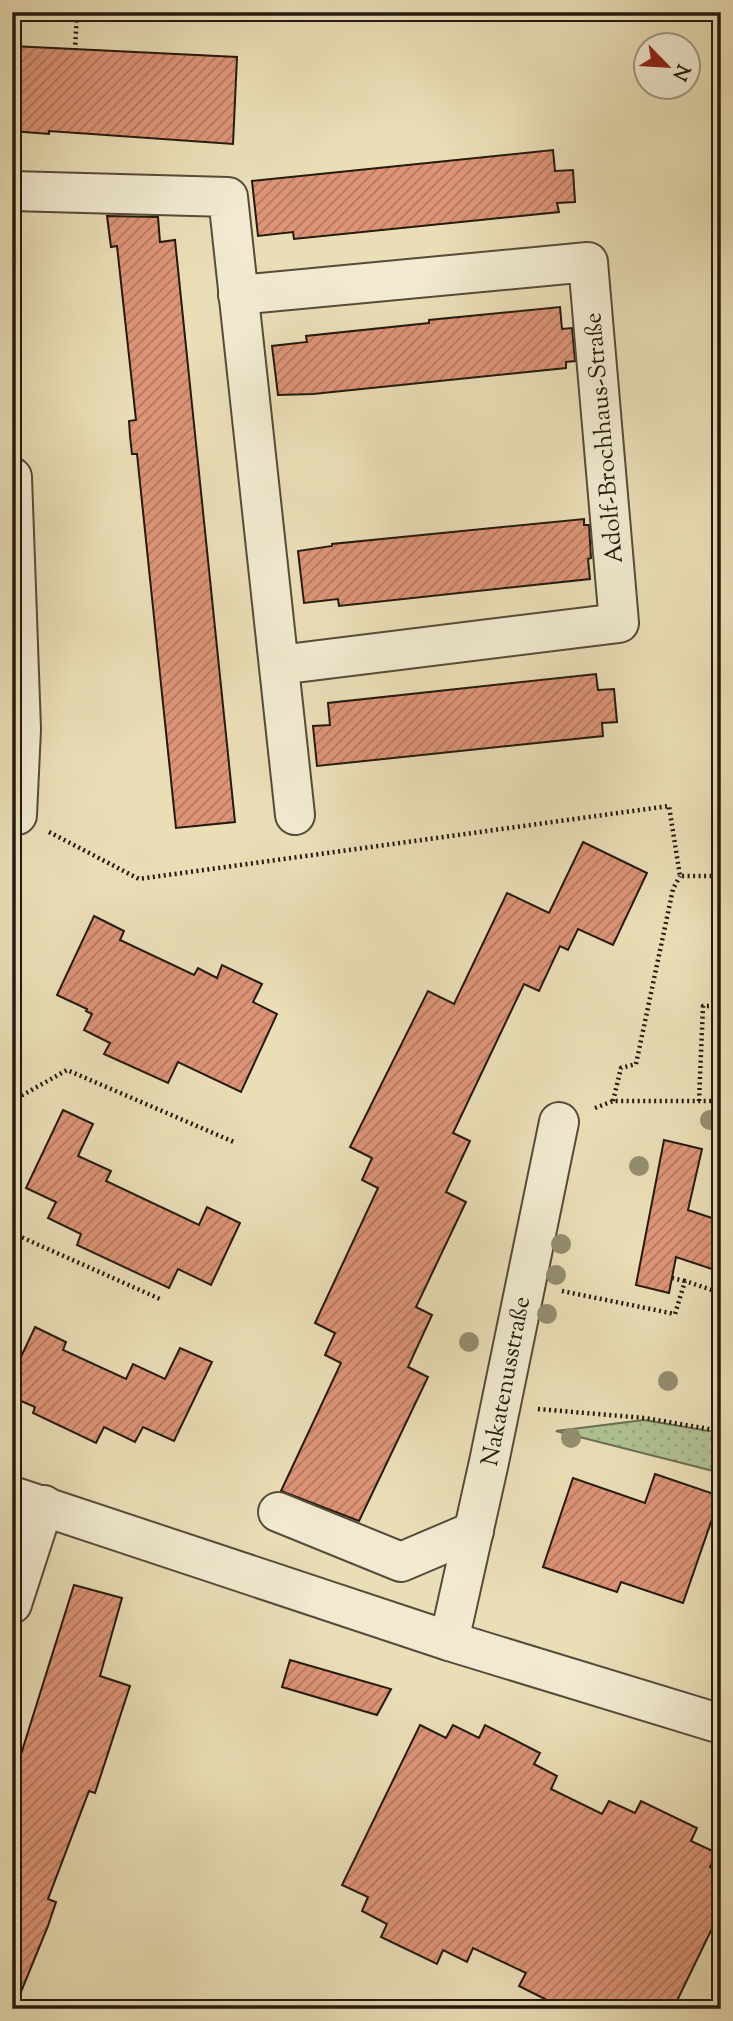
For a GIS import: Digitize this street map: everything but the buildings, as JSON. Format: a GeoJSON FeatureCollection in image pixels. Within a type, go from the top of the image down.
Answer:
{"type":"FeatureCollection","features":[{"type":"Feature","properties":{"kind":"street"},"geometry":{"type":"LineString","coordinates":[[12,191],[228,197],[295,815]]}},
{"type":"Feature","properties":{"kind":"street","name":"Adolf-Brochhaus-Straße"},"geometry":{"type":"LineString","coordinates":[[239,295],[588,262],[619,623],[279,665]]}},
{"type":"Feature","properties":{"kind":"street"},"geometry":{"type":"LineString","coordinates":[[12,477],[21,729],[14,816]]}},
{"type":"Feature","properties":{"kind":"street","name":"Nakatenusstraße"},"geometry":{"type":"LineString","coordinates":[[449,1641],[559,1122]]}},
{"type":"Feature","properties":{"kind":"street"},"geometry":{"type":"LineString","coordinates":[[12,1604],[28,1500],[449,1641],[721,1724]]}},
{"type":"Feature","properties":{"kind":"street"},"geometry":{"type":"LineString","coordinates":[[278,1512],[401,1562],[474,1531]]}},
{"type":"Feature","properties":{"kind":"path"},"geometry":{"type":"LineString","coordinates":[[75,50],[77,12]]}},
{"type":"Feature","properties":{"kind":"path"},"geometry":{"type":"LineString","coordinates":[[608,816],[669,806],[680,876],[674,889],[636,1063],[621,1068],[613,1101]]}},
{"type":"Feature","properties":{"kind":"path"},"geometry":{"type":"LineString","coordinates":[[680,876],[721,876]]}},
{"type":"Feature","properties":{"kind":"path"},"geometry":{"type":"LineString","coordinates":[[699,1101],[703,1006],[721,1006]]}},
{"type":"Feature","properties":{"kind":"path"},"geometry":{"type":"LineString","coordinates":[[12,1101],[67,1070],[234,1142]]}},
{"type":"Feature","properties":{"kind":"path"},"geometry":{"type":"LineString","coordinates":[[559,1122],[613,1101],[721,1101]]}},
{"type":"Feature","properties":{"kind":"path"},"geometry":{"type":"LineString","coordinates":[[12,1233],[160,1299]]}},
{"type":"Feature","properties":{"kind":"path"},"geometry":{"type":"LineString","coordinates":[[672,1278],[721,1293]]}},
{"type":"Feature","properties":{"kind":"path"},"geometry":{"type":"LineString","coordinates":[[525,1284],[675,1314],[685,1281]]}},
{"type":"Feature","properties":{"kind":"path"},"geometry":{"type":"LineString","coordinates":[[500,1406],[645,1418],[721,1431]]}},
{"type":"Feature","properties":{"kind":"green space"},"geometry":{"type":"Polygon","coordinates":[[[644,1420],[721,1433],[721,1473],[556,1431],[644,1420]]]}}]}
